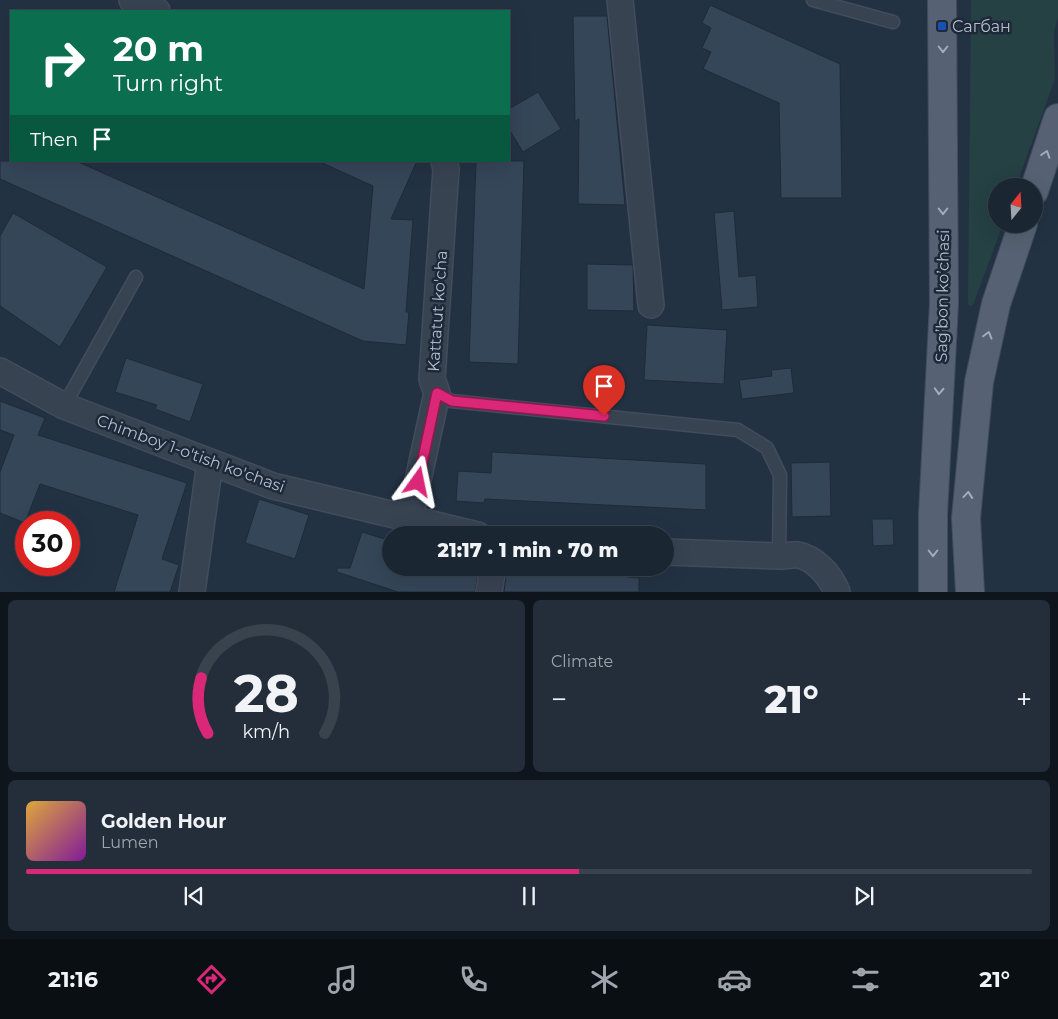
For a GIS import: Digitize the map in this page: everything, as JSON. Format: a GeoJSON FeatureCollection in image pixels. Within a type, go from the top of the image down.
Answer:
{"type":"FeatureCollection","features":[{"type":"Feature","properties":{"kind":"main road","name":"Sag’bon ko’chasi"},"geometry":{"type":"LineString","coordinates":[[933,592],[933,514],[944,304],[942,0]]}},
{"type":"Feature","properties":{"kind":"main road"},"geometry":{"type":"LineString","coordinates":[[1038,178],[1058,118]]}},
{"type":"Feature","properties":{"kind":"main road"},"geometry":{"type":"LineString","coordinates":[[970,592],[966,518],[979,382],[996,304],[1020,233]]}},
{"type":"Feature","properties":{"kind":"street"},"geometry":{"type":"LineString","coordinates":[[620,0],[651,305]]}},
{"type":"Feature","properties":{"kind":"street","name":"Kattatut ko'cha"},"geometry":{"type":"LineString","coordinates":[[410,518],[437,393],[432,379],[446,170],[444,162]]}},
{"type":"Feature","properties":{"kind":"street","name":"Chimboy 1-o'tish ko'chasi"},"geometry":{"type":"LineString","coordinates":[[0,371],[64,406],[273,486],[442,526]]}},
{"type":"Feature","properties":{"kind":"street"},"geometry":{"type":"LineString","coordinates":[[192,592],[210,462]]}},
{"type":"Feature","properties":{"kind":"street"},"geometry":{"type":"LineString","coordinates":[[674,552],[779,556],[796,554],[813,562],[833,583],[836,592]]}},
{"type":"Feature","properties":{"kind":"street"},"geometry":{"type":"LineString","coordinates":[[489,592],[492,576]]}},
{"type":"Feature","properties":{"kind":"lane"},"geometry":{"type":"LineString","coordinates":[[813,0],[893,22]]}},
{"type":"Feature","properties":{"kind":"lane"},"geometry":{"type":"LineString","coordinates":[[64,406],[136,277]]}},
{"type":"Feature","properties":{"kind":"lane"},"geometry":{"type":"LineString","coordinates":[[437,393],[452,401],[738,430],[767,448],[780,475],[779,556]]}},
{"type":"Feature","properties":{"kind":"green space"},"geometry":{"type":"Polygon","coordinates":[[[971,0],[1058,0],[1058,17],[1054,32],[1055,79],[1019,178],[988,178],[988,233],[1000,233],[973,305],[970,306],[968,304],[971,0]]]}},
{"type":"Feature","properties":{"kind":"building"},"geometry":{"type":"Polygon","coordinates":[[[710,5],[840,64],[842,198],[781,198],[779,103],[703,69],[711,52],[702,48],[711,28],[702,23],[710,5]]]}},
{"type":"Feature","properties":{"kind":"building"},"geometry":{"type":"Polygon","coordinates":[[[573,16],[607,16],[625,205],[578,204],[579,119],[575,121],[573,16]]]}},
{"type":"Feature","properties":{"kind":"building"},"geometry":{"type":"Polygon","coordinates":[[[538,92],[561,129],[523,152],[510,131],[510,108],[538,92]]]}},
{"type":"Feature","properties":{"kind":"building"},"geometry":{"type":"Polygon","coordinates":[[[0,161],[78,162],[364,289],[373,186],[320,162],[417,162],[391,219],[413,220],[406,312],[409,312],[406,345],[363,341],[0,179],[0,161]]]}},
{"type":"Feature","properties":{"kind":"building"},"geometry":{"type":"Polygon","coordinates":[[[524,161],[518,364],[469,362],[476,162],[524,161]]]}},
{"type":"Feature","properties":{"kind":"building"},"geometry":{"type":"Polygon","coordinates":[[[734,211],[739,277],[756,275],[758,307],[722,310],[714,213],[734,211]]]}},
{"type":"Feature","properties":{"kind":"building"},"geometry":{"type":"Polygon","coordinates":[[[13,213],[107,267],[60,347],[0,306],[0,236],[13,213]]]}},
{"type":"Feature","properties":{"kind":"building"},"geometry":{"type":"Polygon","coordinates":[[[587,264],[633,265],[634,311],[587,310],[587,264]]]}},
{"type":"Feature","properties":{"kind":"building"},"geometry":{"type":"Polygon","coordinates":[[[647,325],[727,330],[724,384],[644,380],[647,325]]]}},
{"type":"Feature","properties":{"kind":"building"},"geometry":{"type":"Polygon","coordinates":[[[126,358],[203,384],[190,422],[155,409],[157,405],[115,392],[126,358]]]}},
{"type":"Feature","properties":{"kind":"building"},"geometry":{"type":"Polygon","coordinates":[[[791,368],[794,393],[742,399],[739,380],[772,376],[771,370],[791,368]]]}},
{"type":"Feature","properties":{"kind":"building"},"geometry":{"type":"Polygon","coordinates":[[[0,401],[45,418],[38,435],[187,483],[162,559],[179,565],[170,592],[114,592],[138,515],[40,484],[30,511],[15,511],[15,519],[0,513],[0,472],[14,435],[0,430],[0,401]]]}},
{"type":"Feature","properties":{"kind":"building"},"geometry":{"type":"Polygon","coordinates":[[[492,452],[706,464],[706,510],[485,499],[484,503],[456,501],[458,471],[491,473],[492,452]]]}},
{"type":"Feature","properties":{"kind":"building"},"geometry":{"type":"Polygon","coordinates":[[[830,462],[831,516],[792,517],[791,463],[830,462]]]}},
{"type":"Feature","properties":{"kind":"building"},"geometry":{"type":"Polygon","coordinates":[[[259,499],[309,515],[295,559],[245,543],[259,499]]]}},
{"type":"Feature","properties":{"kind":"building"},"geometry":{"type":"Polygon","coordinates":[[[872,519],[893,519],[894,545],[873,546],[872,519]]]}},
{"type":"Feature","properties":{"kind":"building"},"geometry":{"type":"Polygon","coordinates":[[[362,532],[382,538],[382,576],[478,576],[475,592],[398,592],[337,572],[337,568],[350,568],[362,532]]]}},
{"type":"Feature","properties":{"kind":"building"},"geometry":{"type":"Polygon","coordinates":[[[506,576],[620,576],[639,578],[639,592],[504,592],[506,576]]]}},
{"type":"Feature","properties":{"kind":"place","name":"Сагбан"},"geometry":{"type":"Point","coordinates":[942,26]}},
{"type":"Feature","properties":{"kind":"route"},"geometry":{"type":"LineString","coordinates":[[418,482],[437,393],[452,401],[604,416]]}}]}
